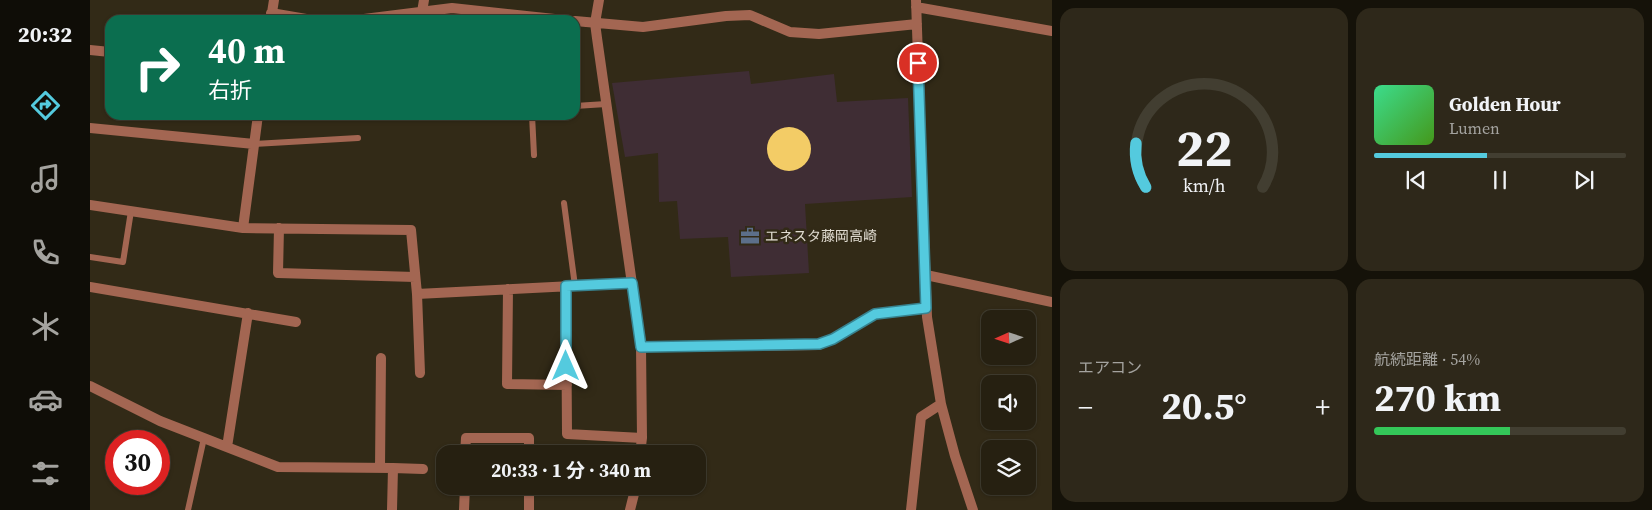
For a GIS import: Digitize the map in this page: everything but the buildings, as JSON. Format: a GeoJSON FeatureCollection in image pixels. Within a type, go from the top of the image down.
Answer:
{"type":"FeatureCollection","features":[{"type":"Feature","properties":{"kind":"street"},"geometry":{"type":"LineString","coordinates":[[271,15],[274,0]]}},
{"type":"Feature","properties":{"kind":"street"},"geometry":{"type":"LineString","coordinates":[[422,12],[424,0]]}},
{"type":"Feature","properties":{"kind":"street"},"geometry":{"type":"LineString","coordinates":[[599,0],[595,23],[641,347],[641,445]]}},
{"type":"Feature","properties":{"kind":"street"},"geometry":{"type":"LineString","coordinates":[[973,510],[955,456],[941,404],[926,308],[916,3],[1052,31]]}},
{"type":"Feature","properties":{"kind":"street"},"geometry":{"type":"LineString","coordinates":[[397,15],[452,8],[517,15]]}},
{"type":"Feature","properties":{"kind":"street"},"geometry":{"type":"LineString","coordinates":[[580,22],[643,28],[726,16],[750,15],[790,32],[819,34],[917,24]]}},
{"type":"Feature","properties":{"kind":"street"},"geometry":{"type":"LineString","coordinates":[[90,50],[105,52]]}},
{"type":"Feature","properties":{"kind":"street"},"geometry":{"type":"LineString","coordinates":[[243,228],[257,120]]}},
{"type":"Feature","properties":{"kind":"street"},"geometry":{"type":"LineString","coordinates":[[90,128],[254,144]]}},
{"type":"Feature","properties":{"kind":"street"},"geometry":{"type":"LineString","coordinates":[[90,206],[243,228],[411,230],[417,294],[420,373]]}},
{"type":"Feature","properties":{"kind":"street"},"geometry":{"type":"LineString","coordinates":[[279,228],[278,274],[415,277]]}},
{"type":"Feature","properties":{"kind":"street"},"geometry":{"type":"LineString","coordinates":[[926,275],[1052,302]]}},
{"type":"Feature","properties":{"kind":"street"},"geometry":{"type":"LineString","coordinates":[[417,294],[632,283]]}},
{"type":"Feature","properties":{"kind":"street"},"geometry":{"type":"LineString","coordinates":[[571,286],[567,434],[642,438]]}},
{"type":"Feature","properties":{"kind":"street"},"geometry":{"type":"LineString","coordinates":[[90,287],[296,322]]}},
{"type":"Feature","properties":{"kind":"street"},"geometry":{"type":"LineString","coordinates":[[508,289],[507,384],[567,385]]}},
{"type":"Feature","properties":{"kind":"street"},"geometry":{"type":"LineString","coordinates":[[641,347],[819,344],[833,339],[875,314],[926,308]]}},
{"type":"Feature","properties":{"kind":"street"},"geometry":{"type":"LineString","coordinates":[[227,447],[248,313]]}},
{"type":"Feature","properties":{"kind":"street"},"geometry":{"type":"LineString","coordinates":[[380,468],[381,358]]}},
{"type":"Feature","properties":{"kind":"street"},"geometry":{"type":"LineString","coordinates":[[90,386],[160,421],[278,467],[423,469]]}},
{"type":"Feature","properties":{"kind":"street"},"geometry":{"type":"LineString","coordinates":[[911,510],[921,417],[941,404]]}},
{"type":"Feature","properties":{"kind":"street"},"geometry":{"type":"LineString","coordinates":[[466,445],[466,438],[529,438],[529,445]]}},
{"type":"Feature","properties":{"kind":"street"},"geometry":{"type":"LineString","coordinates":[[392,510],[393,468]]}},
{"type":"Feature","properties":{"kind":"street"},"geometry":{"type":"LineString","coordinates":[[464,510],[465,495]]}},
{"type":"Feature","properties":{"kind":"street"},"geometry":{"type":"LineString","coordinates":[[529,495],[529,510]]}},
{"type":"Feature","properties":{"kind":"street"},"geometry":{"type":"LineString","coordinates":[[630,510],[634,495]]}},
{"type":"Feature","properties":{"kind":"lane"},"geometry":{"type":"LineString","coordinates":[[580,106],[606,104]]}},
{"type":"Feature","properties":{"kind":"lane"},"geometry":{"type":"LineString","coordinates":[[532,120],[534,155]]}},
{"type":"Feature","properties":{"kind":"lane"},"geometry":{"type":"LineString","coordinates":[[254,144],[358,138]]}},
{"type":"Feature","properties":{"kind":"lane"},"geometry":{"type":"LineString","coordinates":[[564,203],[571,286]]}},
{"type":"Feature","properties":{"kind":"lane"},"geometry":{"type":"LineString","coordinates":[[90,257],[123,262],[131,211]]}},
{"type":"Feature","properties":{"kind":"lane"},"geometry":{"type":"LineString","coordinates":[[188,510],[204,438]]}},
{"type":"Feature","properties":{"kind":"shaded area"},"geometry":{"type":"Polygon","coordinates":[[[749,71],[751,84],[834,74],[837,102],[908,98],[912,197],[805,204],[809,273],[731,277],[728,237],[680,239],[677,201],[659,202],[658,153],[625,157],[612,83],[749,71]]]}},
{"type":"Feature","properties":{"kind":"place","name":"エネスタ藤岡高崎"},"geometry":{"type":"Point","coordinates":[750,236]}},
{"type":"Feature","properties":{"kind":"route"},"geometry":{"type":"LineString","coordinates":[[566,366],[566,286],[632,283],[641,347],[819,344],[833,339],[875,314],[926,308],[918,63]]}}]}
